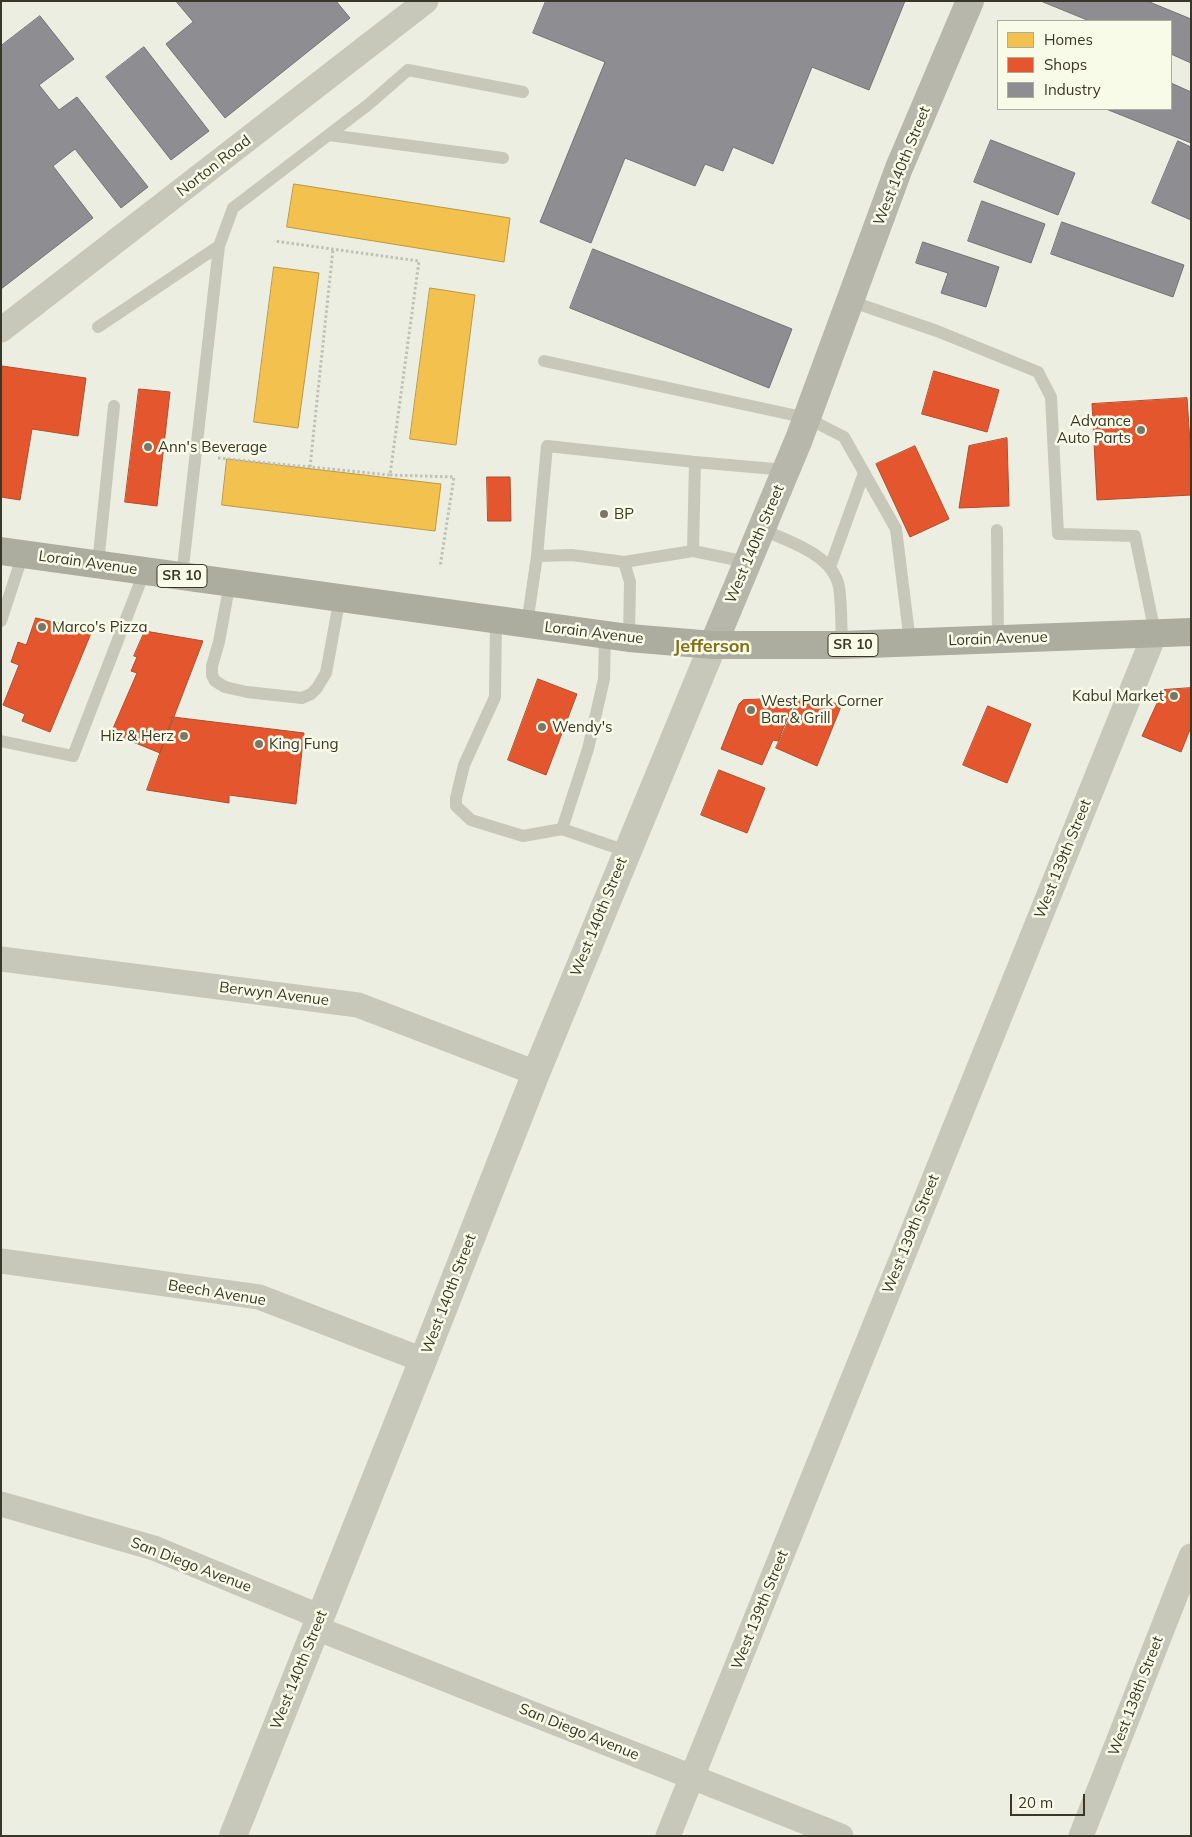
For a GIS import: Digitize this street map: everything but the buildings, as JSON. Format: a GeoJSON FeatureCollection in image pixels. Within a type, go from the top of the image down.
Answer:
{"type":"FeatureCollection","features":[{"type":"Feature","properties":{"kind":"main road","name":"West 140th Street"},"geometry":{"type":"LineString","coordinates":[[713,645],[807,418],[899,168],[970,1]]}},
{"type":"Feature","properties":{"kind":"main road","name":"Lorain Avenue"},"geometry":{"type":"LineString","coordinates":[[12,552],[617,636],[713,645],[842,645],[1191,632]]}},
{"type":"Feature","properties":{"kind":"street","name":"Norton Road"},"geometry":{"type":"LineString","coordinates":[[1,330],[426,1]]}},
{"type":"Feature","properties":{"kind":"street","name":"West 139th Street"},"geometry":{"type":"LineString","coordinates":[[668,1836],[1155,633]]}},
{"type":"Feature","properties":{"kind":"street","name":"West 140th Street"},"geometry":{"type":"LineString","coordinates":[[233,1836],[424,1360],[536,1073],[713,645]]}},
{"type":"Feature","properties":{"kind":"street","name":"Berwyn Avenue"},"geometry":{"type":"LineString","coordinates":[[1,959],[358,1005],[536,1073]]}},
{"type":"Feature","properties":{"kind":"street","name":"Beech Avenue"},"geometry":{"type":"LineString","coordinates":[[1,1261],[259,1297],[424,1360]]}},
{"type":"Feature","properties":{"kind":"street","name":"San Diego Avenue"},"geometry":{"type":"LineString","coordinates":[[1,1504],[154,1548],[318,1622],[692,1777],[841,1836]]}},
{"type":"Feature","properties":{"kind":"street","name":"West 138th Street"},"geometry":{"type":"LineString","coordinates":[[1082,1836],[1191,1556]]}},
{"type":"Feature","properties":{"kind":"lane"},"geometry":{"type":"LineString","coordinates":[[182,576],[219,246],[233,208],[369,104],[408,70],[523,92]]}},
{"type":"Feature","properties":{"kind":"lane"},"geometry":{"type":"LineString","coordinates":[[329,135],[503,158]]}},
{"type":"Feature","properties":{"kind":"lane"},"geometry":{"type":"LineString","coordinates":[[98,328],[219,246]]}},
{"type":"Feature","properties":{"kind":"lane"},"geometry":{"type":"LineString","coordinates":[[850,302],[937,331],[1038,372],[1051,397],[1058,534],[1135,536],[1155,633]]}},
{"type":"Feature","properties":{"kind":"lane"},"geometry":{"type":"LineString","coordinates":[[544,361],[807,418],[844,437],[896,529],[910,642]]}},
{"type":"Feature","properties":{"kind":"lane"},"geometry":{"type":"LineString","coordinates":[[98,564],[114,406]]}},
{"type":"Feature","properties":{"kind":"lane"},"geometry":{"type":"LineString","coordinates":[[527,624],[537,556],[547,446],[786,470]]}},
{"type":"Feature","properties":{"kind":"lane"},"geometry":{"type":"LineString","coordinates":[[692,551],[695,462]]}},
{"type":"Feature","properties":{"kind":"lane"},"geometry":{"type":"LineString","coordinates":[[830,567],[864,473]]}},
{"type":"Feature","properties":{"kind":"lane"},"geometry":{"type":"LineString","coordinates":[[760,530],[805,548],[830,567],[838,585],[842,645]]}},
{"type":"Feature","properties":{"kind":"lane"},"geometry":{"type":"LineString","coordinates":[[997,530],[998,638]]}},
{"type":"Feature","properties":{"kind":"lane"},"geometry":{"type":"LineString","coordinates":[[537,556],[572,555],[624,562],[692,551],[747,562]]}},
{"type":"Feature","properties":{"kind":"lane"},"geometry":{"type":"LineString","coordinates":[[1,621],[12,552]]}},
{"type":"Feature","properties":{"kind":"lane"},"geometry":{"type":"LineString","coordinates":[[562,829],[588,749],[604,678],[617,636],[630,582],[624,562]]}},
{"type":"Feature","properties":{"kind":"lane"},"geometry":{"type":"LineString","coordinates":[[1,741],[73,756],[145,570]]}},
{"type":"Feature","properties":{"kind":"lane"},"geometry":{"type":"LineString","coordinates":[[230,582],[219,642],[212,666],[212,675],[215,681],[225,687],[247,692],[302,698],[318,688],[326,673],[340,598]]}},
{"type":"Feature","properties":{"kind":"lane"},"geometry":{"type":"LineString","coordinates":[[496,619],[495,697],[464,765],[456,798],[456,806],[471,820],[523,836],[562,829],[626,852]]}},
{"type":"Feature","properties":{"kind":"path"},"geometry":{"type":"LineString","coordinates":[[274,241],[419,261],[390,475]]}},
{"type":"Feature","properties":{"kind":"path"},"geometry":{"type":"LineString","coordinates":[[310,467],[333,249]]}},
{"type":"Feature","properties":{"kind":"path"},"geometry":{"type":"LineString","coordinates":[[218,458],[390,475],[454,477],[440,567]]}},
{"type":"Feature","properties":{"kind":"place","name":"Advance Auto Parts"},"geometry":{"type":"Point","coordinates":[1141,430]}},
{"type":"Feature","properties":{"kind":"place","name":"Ann's Beverage"},"geometry":{"type":"Point","coordinates":[148,447]}},
{"type":"Feature","properties":{"kind":"place","name":"BP"},"geometry":{"type":"Point","coordinates":[604,514]}},
{"type":"Feature","properties":{"kind":"place","name":"Marco's Pizza"},"geometry":{"type":"Point","coordinates":[42,627]}},
{"type":"Feature","properties":{"kind":"place","name":"Kabul Market"},"geometry":{"type":"Point","coordinates":[1174,696]}},
{"type":"Feature","properties":{"kind":"place","name":"West Park Corner Bar & Grill"},"geometry":{"type":"Point","coordinates":[751,710]}},
{"type":"Feature","properties":{"kind":"place","name":"Wendy's"},"geometry":{"type":"Point","coordinates":[542,727]}},
{"type":"Feature","properties":{"kind":"place","name":"Hiz & Herz"},"geometry":{"type":"Point","coordinates":[184,736]}},
{"type":"Feature","properties":{"kind":"place","name":"King Fung"},"geometry":{"type":"Point","coordinates":[259,744]}},
{"type":"Feature","properties":{"kind":"district","name":"Jefferson"},"geometry":{"type":"Point","coordinates":[712,647]}}]}
